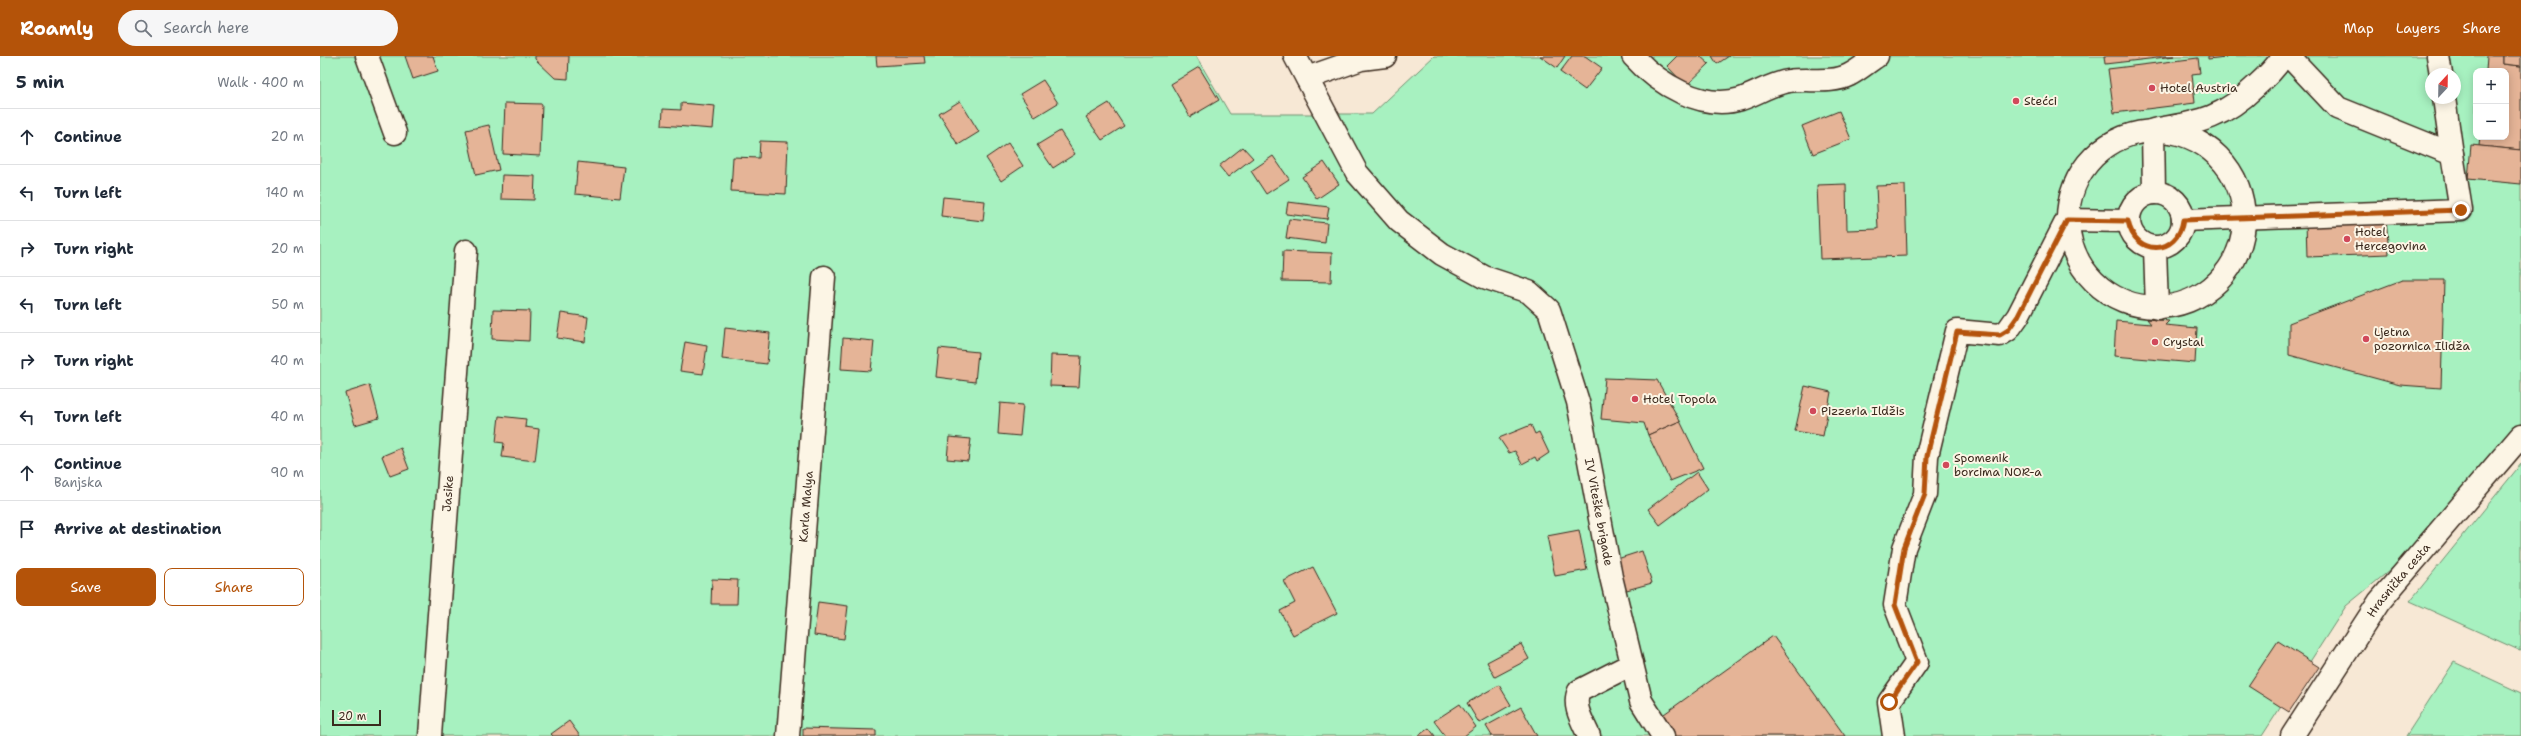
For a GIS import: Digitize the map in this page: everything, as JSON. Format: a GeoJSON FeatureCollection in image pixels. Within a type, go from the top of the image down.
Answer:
{"type":"FeatureCollection","features":[{"type":"Feature","properties":{"kind":"street"},"geometry":{"type":"LineString","coordinates":[[367,56],[395,133]]}},
{"type":"Feature","properties":{"kind":"street"},"geometry":{"type":"LineString","coordinates":[[1295,56],[1307,78],[1362,58],[1385,56]]}},
{"type":"Feature","properties":{"kind":"street"},"geometry":{"type":"LineString","coordinates":[[1633,56],[1644,68],[1665,84],[1688,95],[1716,101],[1739,99],[1788,81],[1838,78],[1848,75],[1877,56]]}},
{"type":"Feature","properties":{"kind":"street"},"geometry":{"type":"LineString","coordinates":[[2153,130],[2188,137],[2214,152],[2228,168],[2240,190],[2244,219],[2242,240],[2234,262],[2218,283],[2192,300],[2176,305],[2156,308],[2130,304],[2111,296],[2098,286],[2085,272],[2072,249],[2067,220],[2070,195],[2081,170],[2103,147],[2125,136],[2153,130],[2202,121],[2224,112],[2242,100],[2272,72],[2282,56]]}},
{"type":"Feature","properties":{"kind":"street"},"geometry":{"type":"LineString","coordinates":[[2289,56],[2330,100],[2347,113],[2452,154]]}},
{"type":"Feature","properties":{"kind":"street"},"geometry":{"type":"LineString","coordinates":[[2438,56],[2440,68]]}},
{"type":"Feature","properties":{"kind":"street","name":"IV Viteške brigade"},"geometry":{"type":"LineString","coordinates":[[1307,78],[1357,173],[1399,220],[1442,254],[1484,277],[1530,292],[1549,310],[1578,402],[1611,577],[1641,701],[1662,736]]}},
{"type":"Feature","properties":{"kind":"street"},"geometry":{"type":"LineString","coordinates":[[2183,220],[2244,219],[2273,215],[2461,210],[2445,104]]}},
{"type":"Feature","properties":{"kind":"street"},"geometry":{"type":"LineString","coordinates":[[2153,130],[2154,193]]}},
{"type":"Feature","properties":{"kind":"street"},"geometry":{"type":"LineString","coordinates":[[2154,193],[2163,194],[2174,201],[2182,212],[2183,220],[2182,229],[2175,240],[2164,247],[2156,248],[2140,243],[2130,229],[2128,221],[2133,205],[2142,197],[2154,193]]}},
{"type":"Feature","properties":{"kind":"street"},"geometry":{"type":"LineString","coordinates":[[2067,220],[2128,221]]}},
{"type":"Feature","properties":{"kind":"street"},"geometry":{"type":"LineString","coordinates":[[1894,736],[1889,702],[1917,662],[1895,605],[1904,548],[1925,494],[1927,456],[1957,332],[2000,335],[2008,330],[2018,316],[2067,220]]}},
{"type":"Feature","properties":{"kind":"street"},"geometry":{"type":"LineString","coordinates":[[2156,248],[2156,308]]}},
{"type":"Feature","properties":{"kind":"street","name":"Jasike"},"geometry":{"type":"LineString","coordinates":[[430,736],[466,251]]}},
{"type":"Feature","properties":{"kind":"street","name":"Karla Malya"},"geometry":{"type":"LineString","coordinates":[[788,736],[824,278]]}},
{"type":"Feature","properties":{"kind":"street","name":"Hrasnička cesta"},"geometry":{"type":"LineString","coordinates":[[2292,736],[2379,602],[2521,436]]}},
{"type":"Feature","properties":{"kind":"street"},"geometry":{"type":"LineString","coordinates":[[1589,736],[1576,706],[1575,699],[1579,691],[1632,664]]}},
{"type":"Feature","properties":{"kind":"green space"},"geometry":{"type":"Polygon","coordinates":[[[320,56],[1196,56],[1230,114],[1372,114],[1434,56],[2521,56],[2521,424],[2411,553],[2346,606],[2262,736],[320,736],[320,56]]]}},
{"type":"Feature","properties":{"kind":"green space"},"geometry":{"type":"Polygon","coordinates":[[[2521,464],[2521,651],[2410,601],[2521,464]]]}},
{"type":"Feature","properties":{"kind":"green space"},"geometry":{"type":"Polygon","coordinates":[[[2454,662],[2521,693],[2521,736],[2406,736],[2454,662]]]}},
{"type":"Feature","properties":{"kind":"building"},"geometry":{"type":"Polygon","coordinates":[[[405,56],[433,56],[438,71],[413,79],[405,56]]]}},
{"type":"Feature","properties":{"kind":"building"},"geometry":{"type":"Polygon","coordinates":[[[535,56],[569,56],[568,79],[555,78],[535,59],[535,56]]]}},
{"type":"Feature","properties":{"kind":"building"},"geometry":{"type":"Polygon","coordinates":[[[876,56],[924,56],[925,63],[877,66],[876,56]]]}},
{"type":"Feature","properties":{"kind":"building"},"geometry":{"type":"Polygon","coordinates":[[[1540,56],[1565,56],[1557,68],[1540,56]]]}},
{"type":"Feature","properties":{"kind":"building"},"geometry":{"type":"Polygon","coordinates":[[[1572,56],[1585,56],[1602,68],[1585,90],[1560,72],[1572,56]]]}},
{"type":"Feature","properties":{"kind":"building"},"geometry":{"type":"Polygon","coordinates":[[[1677,56],[1700,56],[1709,64],[1686,86],[1667,66],[1677,56]]]}},
{"type":"Feature","properties":{"kind":"building"},"geometry":{"type":"Polygon","coordinates":[[[1712,56],[1729,56],[1717,64],[1712,56]]]}},
{"type":"Feature","properties":{"kind":"building"},"geometry":{"type":"Polygon","coordinates":[[[2104,56],[2175,56],[2105,64],[2104,56]]]}},
{"type":"Feature","properties":{"kind":"building"},"geometry":{"type":"Polygon","coordinates":[[[2208,56],[2226,56],[2226,57],[2208,59],[2208,56]]]}},
{"type":"Feature","properties":{"kind":"building"},"geometry":{"type":"Polygon","coordinates":[[[2487,56],[2503,56],[2503,64],[2521,66],[2521,150],[2479,146],[2480,140],[2509,140],[2509,68],[2486,68],[2487,56]]]}},
{"type":"Feature","properties":{"kind":"building"},"geometry":{"type":"Polygon","coordinates":[[[2503,56],[2521,56],[2521,66],[2503,64],[2503,56]]]}},
{"type":"Feature","properties":{"kind":"building","name":"Hotel Austria"},"geometry":{"type":"Polygon","coordinates":[[[2198,58],[2200,73],[2192,74],[2195,103],[2114,113],[2108,69],[2198,58]]]}},
{"type":"Feature","properties":{"kind":"building"},"geometry":{"type":"Polygon","coordinates":[[[1199,67],[1219,100],[1190,117],[1171,84],[1199,67]]]}},
{"type":"Feature","properties":{"kind":"building"},"geometry":{"type":"Polygon","coordinates":[[[1043,80],[1058,103],[1035,117],[1020,94],[1043,80]]]}},
{"type":"Feature","properties":{"kind":"building"},"geometry":{"type":"Polygon","coordinates":[[[960,101],[979,132],[958,145],[939,114],[960,101]]]}},
{"type":"Feature","properties":{"kind":"building"},"geometry":{"type":"Polygon","coordinates":[[[505,103],[542,104],[540,156],[503,154],[505,103]]]}},
{"type":"Feature","properties":{"kind":"building"},"geometry":{"type":"Polygon","coordinates":[[[681,103],[715,106],[713,129],[662,125],[663,109],[681,110],[681,103]]]}},
{"type":"Feature","properties":{"kind":"building"},"geometry":{"type":"Polygon","coordinates":[[[1109,103],[1124,126],[1102,140],[1086,117],[1109,103]]]}},
{"type":"Feature","properties":{"kind":"building"},"geometry":{"type":"Polygon","coordinates":[[[1839,111],[1851,139],[1813,154],[1802,126],[1839,111]]]}},
{"type":"Feature","properties":{"kind":"building"},"geometry":{"type":"Polygon","coordinates":[[[489,125],[499,170],[476,175],[466,130],[489,125]]]}},
{"type":"Feature","properties":{"kind":"building"},"geometry":{"type":"Polygon","coordinates":[[[1060,131],[1075,154],[1053,168],[1037,145],[1060,131]]]}},
{"type":"Feature","properties":{"kind":"building"},"geometry":{"type":"Polygon","coordinates":[[[760,141],[788,142],[786,194],[731,191],[733,157],[759,158],[760,141]]]}},
{"type":"Feature","properties":{"kind":"building"},"geometry":{"type":"Polygon","coordinates":[[[1008,143],[1023,166],[1001,181],[986,158],[1008,143]]]}},
{"type":"Feature","properties":{"kind":"building"},"geometry":{"type":"Polygon","coordinates":[[[2471,145],[2521,150],[2521,184],[2468,179],[2471,145]]]}},
{"type":"Feature","properties":{"kind":"building"},"geometry":{"type":"Polygon","coordinates":[[[1243,147],[1253,158],[1228,177],[1219,166],[1243,147]]]}},
{"type":"Feature","properties":{"kind":"building"},"geometry":{"type":"Polygon","coordinates":[[[1273,156],[1289,179],[1266,194],[1251,171],[1273,156]]]}},
{"type":"Feature","properties":{"kind":"building"},"geometry":{"type":"Polygon","coordinates":[[[578,162],[624,167],[620,198],[575,194],[578,162]]]}},
{"type":"Feature","properties":{"kind":"building"},"geometry":{"type":"Polygon","coordinates":[[[1324,162],[1339,184],[1317,199],[1302,177],[1324,162]]]}},
{"type":"Feature","properties":{"kind":"building"},"geometry":{"type":"Polygon","coordinates":[[[502,175],[535,176],[534,200],[501,199],[502,175]]]}},
{"type":"Feature","properties":{"kind":"building"},"geometry":{"type":"Polygon","coordinates":[[[1846,184],[1847,230],[1878,229],[1876,186],[1905,185],[1907,256],[1820,259],[1817,185],[1846,184]]]}},
{"type":"Feature","properties":{"kind":"building"},"geometry":{"type":"Polygon","coordinates":[[[943,197],[985,201],[983,221],[941,216],[943,197]]]}},
{"type":"Feature","properties":{"kind":"building"},"geometry":{"type":"Polygon","coordinates":[[[1288,202],[1329,207],[1327,219],[1286,214],[1288,202]]]}},
{"type":"Feature","properties":{"kind":"building"},"geometry":{"type":"Polygon","coordinates":[[[1289,219],[1327,223],[1325,243],[1286,238],[1289,219]]]}},
{"type":"Feature","properties":{"kind":"building","name":"Hotel Hercegovina"},"geometry":{"type":"Polygon","coordinates":[[[2386,219],[2389,254],[2307,257],[2306,221],[2386,219]]]}},
{"type":"Feature","properties":{"kind":"building"},"geometry":{"type":"Polygon","coordinates":[[[1283,251],[1332,253],[1331,282],[1282,281],[1283,251]]]}},
{"type":"Feature","properties":{"kind":"building","name":"Ljetna pozornica Ilidža"},"geometry":{"type":"Polygon","coordinates":[[[2402,280],[2444,280],[2441,388],[2400,385],[2289,355],[2289,323],[2402,280]]]}},
{"type":"Feature","properties":{"kind":"building"},"geometry":{"type":"Polygon","coordinates":[[[493,310],[530,311],[529,341],[492,339],[493,310]]]}},
{"type":"Feature","properties":{"kind":"building"},"geometry":{"type":"Polygon","coordinates":[[[561,313],[588,317],[585,342],[557,338],[561,313]]]}},
{"type":"Feature","properties":{"kind":"building","name":"Crystal"},"geometry":{"type":"Polygon","coordinates":[[[2147,319],[2169,321],[2165,325],[2197,328],[2195,363],[2114,356],[2116,321],[2151,324],[2147,319]]]}},
{"type":"Feature","properties":{"kind":"building"},"geometry":{"type":"Polygon","coordinates":[[[725,328],[770,333],[767,364],[722,359],[725,328]]]}},
{"type":"Feature","properties":{"kind":"building"},"geometry":{"type":"Polygon","coordinates":[[[843,338],[874,341],[871,371],[841,369],[843,338]]]}},
{"type":"Feature","properties":{"kind":"building"},"geometry":{"type":"Polygon","coordinates":[[[685,342],[707,346],[703,374],[680,371],[685,342]]]}},
{"type":"Feature","properties":{"kind":"building"},"geometry":{"type":"Polygon","coordinates":[[[939,348],[978,352],[975,382],[936,377],[939,348]]]}},
{"type":"Feature","properties":{"kind":"building"},"geometry":{"type":"Polygon","coordinates":[[[1051,355],[1081,356],[1079,387],[1050,386],[1051,355]]]}},
{"type":"Feature","properties":{"kind":"building","name":"Hotel Topola"},"geometry":{"type":"Polygon","coordinates":[[[1605,378],[1657,380],[1680,421],[1648,435],[1644,423],[1601,419],[1605,378]]]}},
{"type":"Feature","properties":{"kind":"building"},"geometry":{"type":"Polygon","coordinates":[[[370,385],[379,418],[355,425],[345,393],[370,385]]]}},
{"type":"Feature","properties":{"kind":"building","name":"Pizzeria Ildžis"},"geometry":{"type":"Polygon","coordinates":[[[1805,386],[1831,392],[1823,436],[1795,431],[1805,386]]]}},
{"type":"Feature","properties":{"kind":"building"},"geometry":{"type":"Polygon","coordinates":[[[1000,403],[1023,405],[1020,436],[998,434],[1000,403]]]}},
{"type":"Feature","properties":{"kind":"building"},"geometry":{"type":"Polygon","coordinates":[[[499,416],[526,419],[525,427],[539,429],[535,461],[502,457],[504,443],[496,442],[499,416]]]}},
{"type":"Feature","properties":{"kind":"building"},"geometry":{"type":"Polygon","coordinates":[[[1680,421],[1703,468],[1670,481],[1648,435],[1680,421]]]}},
{"type":"Feature","properties":{"kind":"building"},"geometry":{"type":"Polygon","coordinates":[[[1531,425],[1535,434],[1539,432],[1549,453],[1537,461],[1535,457],[1522,464],[1515,451],[1509,453],[1499,438],[1531,425]]]}},
{"type":"Feature","properties":{"kind":"building"},"geometry":{"type":"Polygon","coordinates":[[[949,437],[971,439],[968,461],[947,459],[949,437]]]}},
{"type":"Feature","properties":{"kind":"building"},"geometry":{"type":"Polygon","coordinates":[[[401,448],[409,469],[390,476],[382,456],[401,448]]]}},
{"type":"Feature","properties":{"kind":"building"},"geometry":{"type":"Polygon","coordinates":[[[1697,472],[1708,489],[1660,525],[1648,509],[1697,472]]]}},
{"type":"Feature","properties":{"kind":"building"},"geometry":{"type":"Polygon","coordinates":[[[1579,530],[1587,570],[1555,576],[1547,536],[1579,530]]]}},
{"type":"Feature","properties":{"kind":"building"},"geometry":{"type":"Polygon","coordinates":[[[1642,551],[1652,583],[1623,591],[1614,560],[1642,551]]]}},
{"type":"Feature","properties":{"kind":"building"},"geometry":{"type":"Polygon","coordinates":[[[1313,567],[1337,613],[1293,635],[1280,611],[1295,603],[1284,581],[1313,567]]]}},
{"type":"Feature","properties":{"kind":"building"},"geometry":{"type":"Polygon","coordinates":[[[712,579],[738,580],[737,604],[711,604],[712,579]]]}},
{"type":"Feature","properties":{"kind":"building"},"geometry":{"type":"Polygon","coordinates":[[[818,602],[848,606],[844,639],[814,635],[818,602]]]}},
{"type":"Feature","properties":{"kind":"building"},"geometry":{"type":"Polygon","coordinates":[[[1773,636],[1845,736],[1670,736],[1657,719],[1773,636]]]}},
{"type":"Feature","properties":{"kind":"building"},"geometry":{"type":"Polygon","coordinates":[[[2278,641],[2319,667],[2289,712],[2248,686],[2278,641]]]}},
{"type":"Feature","properties":{"kind":"building"},"geometry":{"type":"Polygon","coordinates":[[[1521,644],[1529,659],[1495,677],[1487,662],[1521,644]]]}},
{"type":"Feature","properties":{"kind":"building"},"geometry":{"type":"Polygon","coordinates":[[[1499,685],[1511,705],[1479,723],[1467,703],[1499,685]]]}},
{"type":"Feature","properties":{"kind":"building"},"geometry":{"type":"Polygon","coordinates":[[[1460,704],[1476,727],[1464,736],[1445,736],[1434,721],[1460,704]]]}},
{"type":"Feature","properties":{"kind":"building"},"geometry":{"type":"Polygon","coordinates":[[[1521,707],[1537,736],[1492,736],[1486,726],[1521,707]]]}},
{"type":"Feature","properties":{"kind":"building"},"geometry":{"type":"Polygon","coordinates":[[[569,721],[580,736],[553,736],[551,734],[569,721]]]}},
{"type":"Feature","properties":{"kind":"building"},"geometry":{"type":"Polygon","coordinates":[[[803,728],[876,730],[876,736],[803,736],[803,728]]]}},
{"type":"Feature","properties":{"kind":"building"},"geometry":{"type":"Polygon","coordinates":[[[1429,728],[1435,736],[1418,736],[1429,728]]]}},
{"type":"Feature","properties":{"kind":"place","name":"Hotel Austria"},"geometry":{"type":"Point","coordinates":[2152,88]}},
{"type":"Feature","properties":{"kind":"place","name":"Stećci"},"geometry":{"type":"Point","coordinates":[2016,101]}},
{"type":"Feature","properties":{"kind":"place","name":"Hotel Hercegovina"},"geometry":{"type":"Point","coordinates":[2347,239]}},
{"type":"Feature","properties":{"kind":"place","name":"Ljetna pozornica Ilidža"},"geometry":{"type":"Point","coordinates":[2366,339]}},
{"type":"Feature","properties":{"kind":"place","name":"Crystal"},"geometry":{"type":"Point","coordinates":[2155,342]}},
{"type":"Feature","properties":{"kind":"place","name":"Hotel Topola"},"geometry":{"type":"Point","coordinates":[1635,399]}},
{"type":"Feature","properties":{"kind":"place","name":"Pizzeria Ildžis"},"geometry":{"type":"Point","coordinates":[1813,411]}},
{"type":"Feature","properties":{"kind":"place","name":"Spomenik borcima NOR-a"},"geometry":{"type":"Point","coordinates":[1946,465]}},
{"type":"Feature","properties":{"kind":"route"},"geometry":{"type":"LineString","coordinates":[[1889,702],[1917,662],[1895,605],[1904,548],[1925,494],[1927,456],[1934,420],[1957,332],[2000,335],[2008,330],[2018,316],[2067,220],[2128,221],[2134,237],[2140,243],[2156,248],[2164,247],[2172,243],[2178,237],[2182,229],[2183,220],[2244,219],[2273,215],[2461,210]]}}]}
